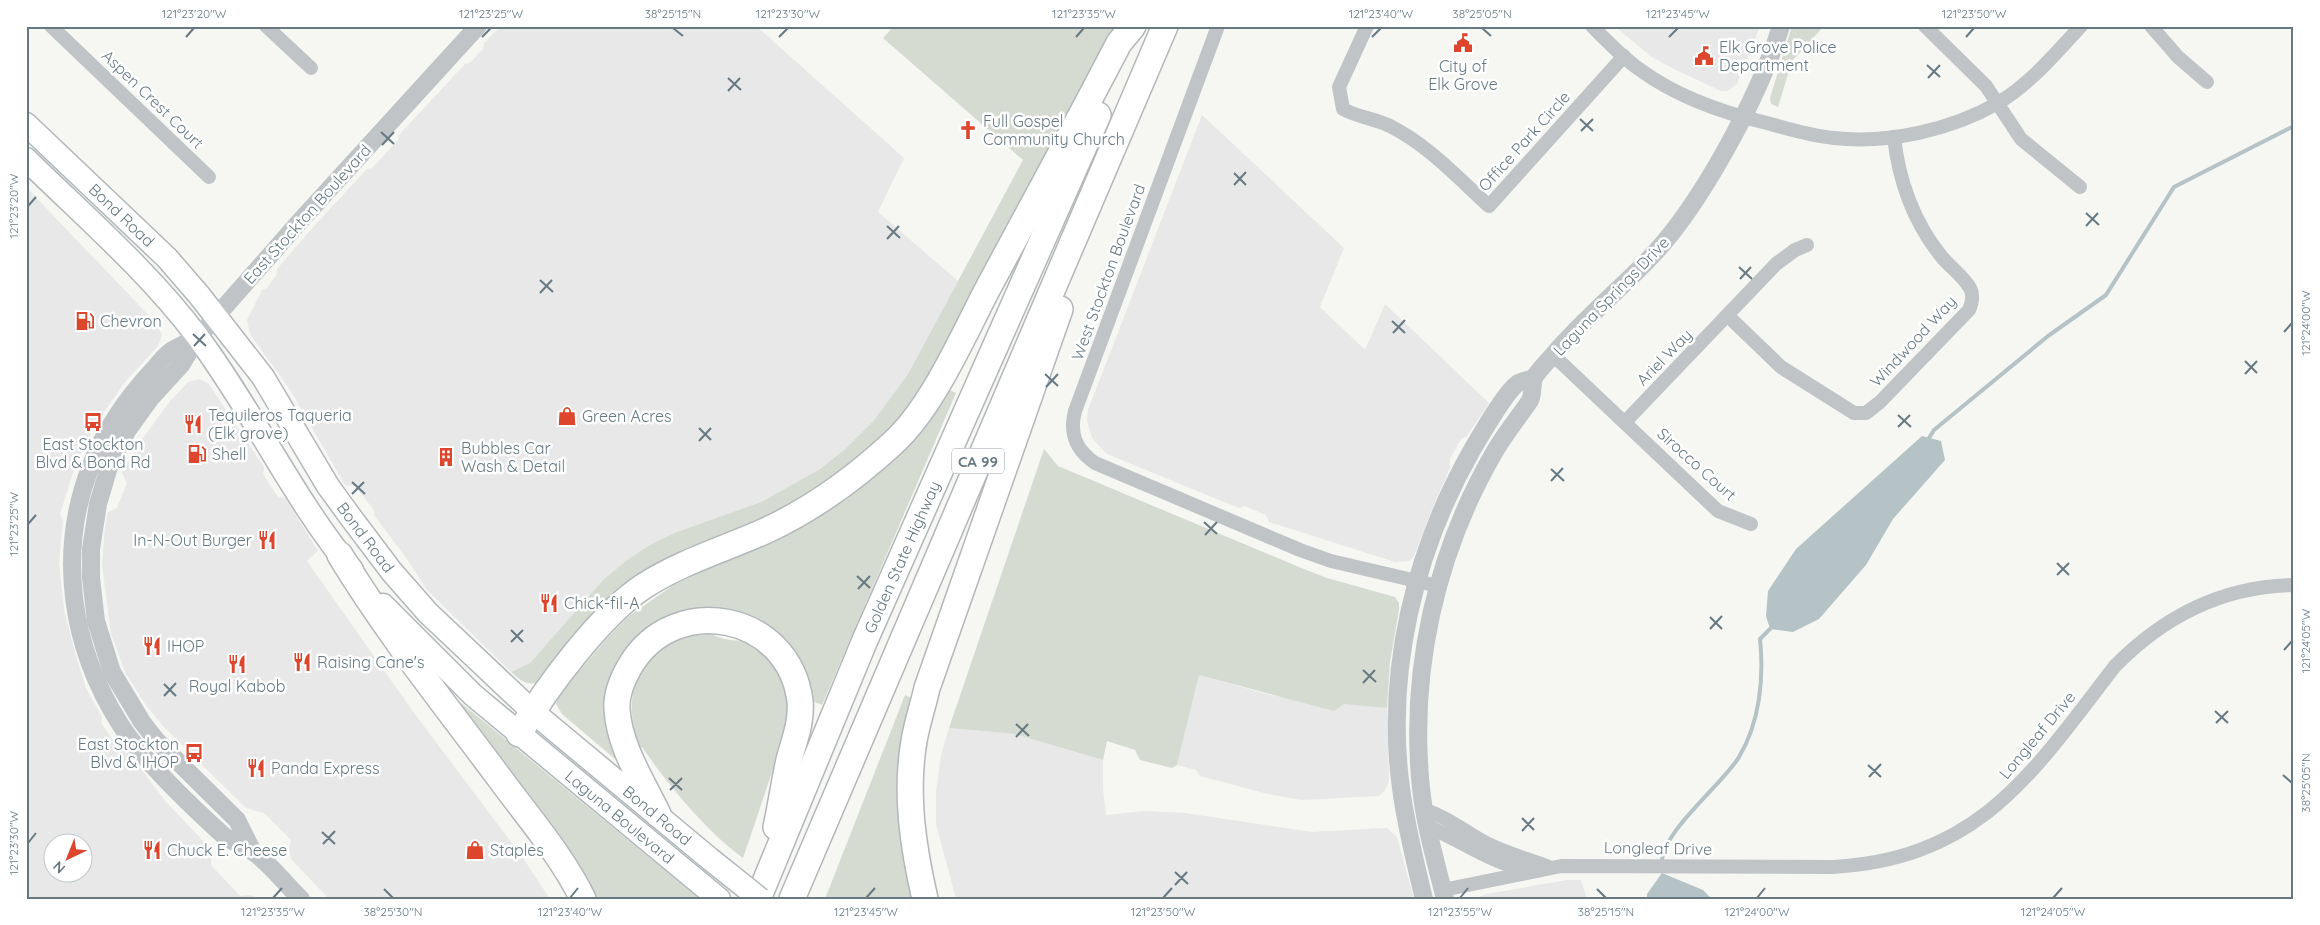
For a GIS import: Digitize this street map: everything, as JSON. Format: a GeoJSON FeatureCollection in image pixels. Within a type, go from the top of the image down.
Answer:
{"type":"FeatureCollection","features":[{"type":"Feature","properties":{"kind":"highway"},"geometry":{"type":"LineString","coordinates":[[520,734],[532,711],[603,623],[616,608],[645,585],[766,531],[812,506],[856,477],[895,442],[912,421],[948,363],[1119,43],[1135,26]]}},
{"type":"Feature","properties":{"kind":"highway","name":"Golden State Highway"},"geometry":{"type":"LineString","coordinates":[[762,892],[865,640],[1135,26]]}},
{"type":"Feature","properties":{"kind":"highway","name":"Golden State Highway"},"geometry":{"type":"LineString","coordinates":[[792,899],[1165,26]]}},
{"type":"Feature","properties":{"kind":"highway"},"geometry":{"type":"LineString","coordinates":[[925,899],[914,852],[910,797],[914,742],[927,688],[1134,100]]}},
{"type":"Feature","properties":{"kind":"highway"},"geometry":{"type":"LineString","coordinates":[[340,555],[367,599],[398,642],[550,845],[583,899]]}},
{"type":"Feature","properties":{"kind":"highway"},"geometry":{"type":"LineString","coordinates":[[658,814],[621,738],[617,708],[623,678],[638,651],[662,632],[690,621],[721,620],[750,629],[774,647],[792,672],[800,702],[798,732],[789,760],[762,892]]}},
{"type":"Feature","properties":{"kind":"main road","name":"Bond Road"},"geometry":{"type":"LineString","coordinates":[[26,124],[167,258],[216,316],[263,377],[328,486],[392,572],[462,646],[532,711],[710,859],[762,892]]}},
{"type":"Feature","properties":{"kind":"main road","name":"Bond Road"},"geometry":{"type":"LineString","coordinates":[[26,159],[148,279],[198,337],[286,476],[340,555],[402,626],[474,695],[520,734]]}},
{"type":"Feature","properties":{"kind":"main road","name":"Laguna Boulevard"},"geometry":{"type":"LineString","coordinates":[[520,734],[719,899]]}},
{"type":"Feature","properties":{"kind":"street","name":"Aspen Crest Court"},"geometry":{"type":"LineString","coordinates":[[51,26],[209,176]]}},
{"type":"Feature","properties":{"kind":"street"},"geometry":{"type":"LineString","coordinates":[[266,26],[311,68]]}},
{"type":"Feature","properties":{"kind":"street","name":"East Stockton Boulevard"},"geometry":{"type":"LineString","coordinates":[[253,852],[237,820],[156,740],[142,722],[112,672],[96,621],[91,578],[91,549],[98,504],[109,467],[120,442],[137,415],[181,365],[198,337],[290,232],[478,26]]}},
{"type":"Feature","properties":{"kind":"street","name":"West Stockton Boulevard"},"geometry":{"type":"LineString","coordinates":[[1218,26],[1075,411],[1072,431],[1074,439],[1085,456],[1095,463],[1300,550],[1331,562],[1438,586]]}},
{"type":"Feature","properties":{"kind":"street","name":"Office Park Circle"},"geometry":{"type":"LineString","coordinates":[[1367,26],[1339,86],[1344,109],[1357,117],[1389,125],[1413,140],[1488,206],[1624,56]]}},
{"type":"Feature","properties":{"kind":"street"},"geometry":{"type":"LineString","coordinates":[[1592,26],[1624,56],[1666,86],[1708,106],[1742,117],[1832,138],[1894,137],[1944,126],[1997,103],[2039,70],[2081,26]]}},
{"type":"Feature","properties":{"kind":"street","name":"Laguna Springs Drive"},"geometry":{"type":"LineString","coordinates":[[1424,899],[1412,853],[1403,805],[1398,729],[1401,658],[1416,582],[1442,508],[1478,440],[1517,384],[1534,378],[1584,321],[1649,260],[1678,224],[1702,188],[1742,117],[1774,47],[1781,26]]}},
{"type":"Feature","properties":{"kind":"street"},"geometry":{"type":"LineString","coordinates":[[1925,26],[1977,76],[2021,139],[2080,188]]}},
{"type":"Feature","properties":{"kind":"street"},"geometry":{"type":"LineString","coordinates":[[2151,26],[2178,57],[2207,82]]}},
{"type":"Feature","properties":{"kind":"street","name":"Windwood Way"},"geometry":{"type":"LineString","coordinates":[[1728,316],[1780,367],[1846,408],[1859,413],[1866,413],[1880,402],[1969,310],[1972,303],[1970,289],[1929,240],[1913,211],[1897,162],[1894,137]]}},
{"type":"Feature","properties":{"kind":"street","name":"Ariel Way"},"geometry":{"type":"LineString","coordinates":[[1626,422],[1776,264],[1795,250],[1807,246]]}},
{"type":"Feature","properties":{"kind":"street","name":"East Stockton Boulevard"},"geometry":{"type":"LineString","coordinates":[[198,337],[170,352],[134,391],[119,412],[95,454],[77,505],[74,526],[72,583],[76,617],[84,651],[98,686],[120,725],[146,756],[223,835],[253,852],[301,899]]}},
{"type":"Feature","properties":{"kind":"street","name":"Sirocco Court"},"geometry":{"type":"LineString","coordinates":[[1553,355],[1718,511],[1751,524]]}},
{"type":"Feature","properties":{"kind":"street","name":"Laguna Springs Drive"},"geometry":{"type":"LineString","coordinates":[[1444,894],[1426,818],[1420,760],[1419,706],[1422,662],[1438,586],[1452,540],[1466,507],[1494,454],[1531,398],[1534,378]]}},
{"type":"Feature","properties":{"kind":"street"},"geometry":{"type":"LineString","coordinates":[[74,526],[82,540],[81,576],[84,609],[88,617],[96,621]]}},
{"type":"Feature","properties":{"kind":"street","name":"Longleaf Drive"},"geometry":{"type":"LineString","coordinates":[[1444,894],[1548,867],[1642,865],[1743,867],[1858,866],[1908,855],[1939,843],[1984,816],[2010,795],[2031,773],[2115,666],[2156,631],[2205,602],[2246,589],[2294,585]]}},
{"type":"Feature","properties":{"kind":"street","name":"Longleaf Drive"},"geometry":{"type":"LineString","coordinates":[[1426,818],[1458,824],[1503,851],[1548,867]]}},
{"type":"Feature","properties":{"kind":"street","name":"Longleaf Drive"},"geometry":{"type":"LineString","coordinates":[[1426,818],[1476,852],[1498,863],[1529,871]]}},
{"type":"Feature","properties":{"kind":"shaded area"},"geometry":{"type":"Polygon","coordinates":[[[501,26],[756,26],[904,158],[878,212],[958,281],[908,374],[876,418],[844,450],[820,469],[761,502],[674,533],[648,546],[627,560],[604,579],[530,663],[511,672],[427,590],[407,559],[374,515],[374,510],[355,486],[345,485],[290,390],[250,334],[247,320],[262,290],[267,288],[277,274],[277,269],[315,225],[367,169],[372,168],[398,140],[399,135],[465,64],[470,63],[483,49],[484,43],[501,26]]]}},
{"type":"Feature","properties":{"kind":"shaded area"},"geometry":{"type":"Polygon","coordinates":[[[894,26],[1114,26],[1093,70],[929,377],[911,405],[872,450],[799,504],[659,563],[636,578],[541,681],[528,683],[522,680],[511,672],[530,663],[604,579],[627,560],[648,546],[674,533],[761,502],[820,469],[844,450],[875,419],[908,374],[1023,160],[883,38],[894,26]]]}},
{"type":"Feature","properties":{"kind":"shaded area"},"geometry":{"type":"Polygon","coordinates":[[[1615,26],[1760,26],[1737,84],[1727,91],[1721,91],[1650,56],[1615,26]]]}},
{"type":"Feature","properties":{"kind":"shaded area"},"geometry":{"type":"Polygon","coordinates":[[[1792,26],[1824,26],[1792,61],[1778,107],[1771,104],[1770,98],[1792,26]]]}},
{"type":"Feature","properties":{"kind":"shaded area"},"geometry":{"type":"Polygon","coordinates":[[[1202,115],[1344,248],[1320,307],[1365,350],[1385,304],[1489,403],[1467,436],[1461,439],[1450,459],[1450,468],[1414,556],[1409,561],[1395,562],[1269,522],[1266,515],[1245,506],[1239,508],[1107,454],[1092,438],[1087,420],[1088,410],[1202,115]]]}},
{"type":"Feature","properties":{"kind":"shaded area"},"geometry":{"type":"Polygon","coordinates":[[[26,187],[157,324],[162,335],[158,346],[125,382],[95,425],[76,463],[60,514],[63,521],[59,563],[64,610],[86,688],[102,717],[101,723],[116,744],[123,745],[166,802],[207,845],[212,855],[211,865],[240,896],[249,895],[263,899],[26,899],[26,187]]]}},
{"type":"Feature","properties":{"kind":"shaded area"},"geometry":{"type":"Polygon","coordinates":[[[199,379],[208,383],[264,467],[263,474],[278,497],[285,498],[318,551],[307,561],[414,713],[523,858],[550,899],[329,899],[291,859],[289,849],[291,840],[264,813],[246,808],[164,727],[146,705],[126,674],[111,634],[102,564],[105,528],[108,512],[117,508],[127,483],[122,473],[137,446],[171,400],[188,382],[199,379]]]}},
{"type":"Feature","properties":{"kind":"shaded area"},"geometry":{"type":"Polygon","coordinates":[[[943,387],[956,393],[822,705],[810,700],[733,612],[626,654],[621,755],[615,759],[562,714],[556,704],[558,696],[609,636],[629,616],[672,586],[787,531],[943,387]]]}},
{"type":"Feature","properties":{"kind":"shaded area"},"geometry":{"type":"Polygon","coordinates":[[[1922,436],[1941,441],[1945,460],[1893,519],[1866,565],[1819,619],[1793,632],[1770,629],[1766,616],[1768,591],[1796,549],[1922,436]]]}},
{"type":"Feature","properties":{"kind":"shaded area"},"geometry":{"type":"Polygon","coordinates":[[[1044,449],[1058,466],[1327,578],[1395,597],[1399,603],[1399,610],[1390,662],[1387,708],[1344,704],[1334,711],[1199,675],[1177,765],[1172,768],[1140,760],[1135,750],[1107,741],[1103,760],[1014,734],[949,728],[1044,449]]]}},
{"type":"Feature","properties":{"kind":"shaded area"},"geometry":{"type":"Polygon","coordinates":[[[702,630],[731,640],[737,641],[748,638],[766,654],[778,670],[785,686],[788,703],[783,738],[743,858],[688,807],[642,747],[638,749],[633,727],[632,707],[634,689],[640,673],[649,659],[663,647],[680,637],[702,630]]]}},
{"type":"Feature","properties":{"kind":"shaded area"},"geometry":{"type":"Polygon","coordinates":[[[1199,675],[1270,695],[1387,708],[1389,780],[1386,789],[1379,796],[1301,800],[1264,793],[1200,776],[1196,770],[1177,765],[1199,675]]]}},
{"type":"Feature","properties":{"kind":"shaded area"},"geometry":{"type":"Polygon","coordinates":[[[449,693],[700,899],[592,899],[449,693]]]}},
{"type":"Feature","properties":{"kind":"shaded area"},"geometry":{"type":"Polygon","coordinates":[[[905,695],[918,701],[918,899],[825,899],[905,695]]]}},
{"type":"Feature","properties":{"kind":"shaded area"},"geometry":{"type":"Polygon","coordinates":[[[949,728],[1014,734],[1103,760],[1103,789],[1106,815],[1146,811],[1185,813],[1312,832],[1387,828],[1397,837],[1414,899],[956,899],[936,824],[936,793],[941,755],[949,728]]]}},
{"type":"Feature","properties":{"kind":"shaded area"},"geometry":{"type":"Polygon","coordinates":[[[1662,873],[1703,890],[1712,899],[1647,899],[1647,894],[1662,873]]]}},
{"type":"Feature","properties":{"kind":"shaded area"},"geometry":{"type":"Polygon","coordinates":[[[1567,880],[1581,880],[1587,899],[1472,899],[1487,894],[1567,880]]]}},
{"type":"Feature","properties":{"kind":"waterway"},"geometry":{"type":"LineString","coordinates":[[1929,438],[1934,430],[2048,336],[2106,295],[2174,187],[2294,126]]}},
{"type":"Feature","properties":{"kind":"waterway"},"geometry":{"type":"LineString","coordinates":[[1662,863],[1664,851],[1671,837],[1731,768],[1746,743],[1752,729],[1759,700],[1761,684],[1760,639],[1770,629]]}},
{"type":"Feature","properties":{"kind":"place","name":"City of Elk Grove"},"geometry":{"type":"Point","coordinates":[1463,43]}},
{"type":"Feature","properties":{"kind":"place","name":"Elk Grove Police Department"},"geometry":{"type":"Point","coordinates":[1704,56]}},
{"type":"Feature","properties":{"kind":"place","name":"Full Gospel Community Church"},"geometry":{"type":"Point","coordinates":[968,130]}},
{"type":"Feature","properties":{"kind":"place","name":"Chevron"},"geometry":{"type":"Point","coordinates":[85,321]}},
{"type":"Feature","properties":{"kind":"place","name":"Green Acres"},"geometry":{"type":"Point","coordinates":[567,416]}},
{"type":"Feature","properties":{"kind":"place","name":"East Stockton Blvd & Bond Rd"},"geometry":{"type":"Point","coordinates":[93,422]}},
{"type":"Feature","properties":{"kind":"place","name":"Tequileros Taqueria (Elk grove)"},"geometry":{"type":"Point","coordinates":[193,424]}},
{"type":"Feature","properties":{"kind":"place","name":"Shell"},"geometry":{"type":"Point","coordinates":[197,454]}},
{"type":"Feature","properties":{"kind":"place","name":"Bubbles Car Wash & Detail"},"geometry":{"type":"Point","coordinates":[446,457]}},
{"type":"Feature","properties":{"kind":"place","name":"In-N-Out Burger"},"geometry":{"type":"Point","coordinates":[267,540]}},
{"type":"Feature","properties":{"kind":"place","name":"Chick-fil-A"},"geometry":{"type":"Point","coordinates":[549,603]}},
{"type":"Feature","properties":{"kind":"place","name":"IHOP"},"geometry":{"type":"Point","coordinates":[152,646]}},
{"type":"Feature","properties":{"kind":"place","name":"Raising Cane's"},"geometry":{"type":"Point","coordinates":[302,662]}},
{"type":"Feature","properties":{"kind":"place","name":"Royal Kabob"},"geometry":{"type":"Point","coordinates":[237,664]}},
{"type":"Feature","properties":{"kind":"place","name":"East Stockton Blvd & IHOP"},"geometry":{"type":"Point","coordinates":[194,753]}},
{"type":"Feature","properties":{"kind":"place","name":"Panda Express"},"geometry":{"type":"Point","coordinates":[256,768]}},
{"type":"Feature","properties":{"kind":"place","name":"Chuck E. Cheese"},"geometry":{"type":"Point","coordinates":[152,850]}},
{"type":"Feature","properties":{"kind":"place","name":"Staples"},"geometry":{"type":"Point","coordinates":[475,850]}}]}
